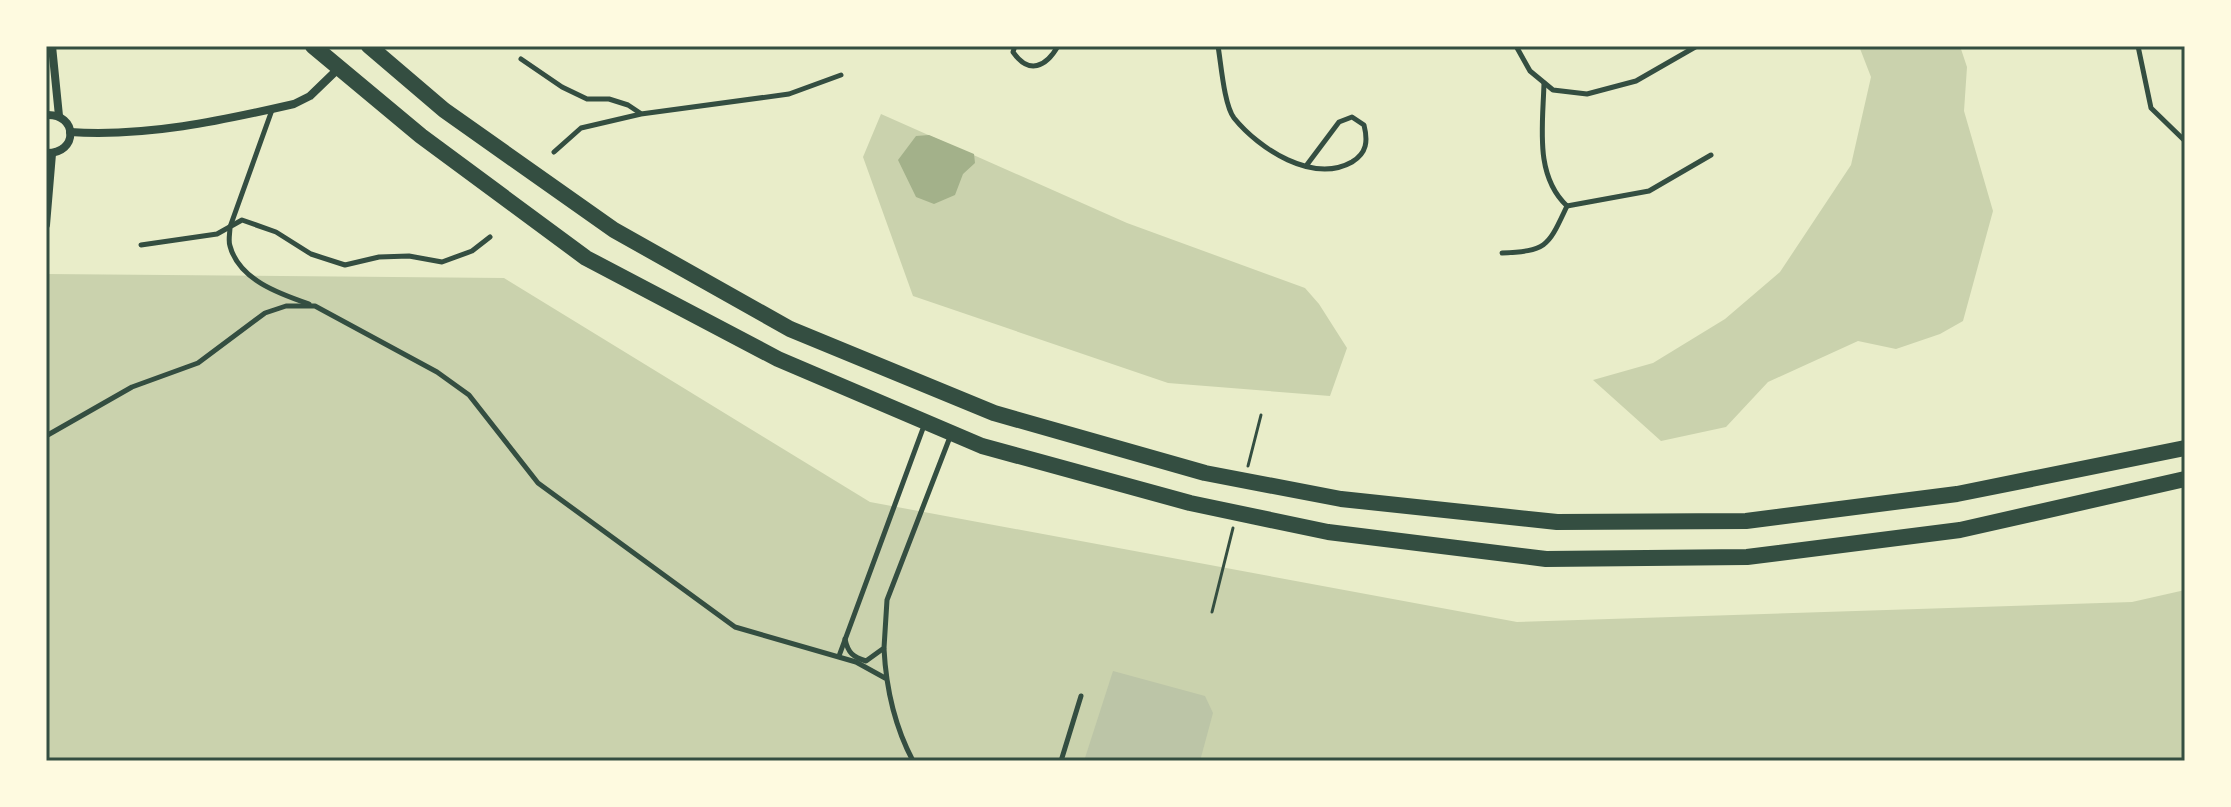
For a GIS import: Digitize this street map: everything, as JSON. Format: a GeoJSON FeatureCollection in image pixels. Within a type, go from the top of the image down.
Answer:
{"type":"FeatureCollection","features":[{"type":"Feature","properties":{"kind":"highway"},"geometry":{"type":"LineString","coordinates":[[313,46],[421,136],[586,258],[778,359],[982,446],[1190,503],[1328,532],[1546,559],[1762,556],[1960,530],[2185,479]]}},
{"type":"Feature","properties":{"kind":"highway"},"geometry":{"type":"LineString","coordinates":[[369,46],[444,110],[614,230],[790,329],[994,413],[1205,473],[1341,499],[1557,522],[1746,521],[1957,494],[2185,448]]}},
{"type":"Feature","properties":{"kind":"street"},"geometry":{"type":"LineString","coordinates":[[46,225],[49,154],[64,149],[70,132],[69,126],[59,116],[52,46]]}},
{"type":"Feature","properties":{"kind":"street"},"geometry":{"type":"LineString","coordinates":[[70,132],[113,135],[184,126],[273,109],[310,96],[339,68]]}},
{"type":"Feature","properties":{"kind":"street"},"geometry":{"type":"LineString","coordinates":[[46,115],[59,116]]}},
{"type":"Feature","properties":{"kind":"lane"},"geometry":{"type":"LineString","coordinates":[[1015,46],[1013,52],[1020,62],[1029,66],[1042,65],[1052,57],[1058,46]]}},
{"type":"Feature","properties":{"kind":"lane"},"geometry":{"type":"LineString","coordinates":[[1218,46],[1232,115],[1254,137],[1286,160],[1306,166],[1317,169],[1341,168],[1360,157],[1368,141],[1364,125],[1352,117],[1339,122],[1306,166]]}},
{"type":"Feature","properties":{"kind":"lane"},"geometry":{"type":"LineString","coordinates":[[1516,46],[1530,71],[1553,90],[1587,94],[1636,81],[1697,46]]}},
{"type":"Feature","properties":{"kind":"lane"},"geometry":{"type":"LineString","coordinates":[[2138,46],[2151,108],[2185,141]]}},
{"type":"Feature","properties":{"kind":"lane"},"geometry":{"type":"LineString","coordinates":[[521,59],[562,87],[587,99],[609,99],[628,105],[641,114]]}},
{"type":"Feature","properties":{"kind":"lane"},"geometry":{"type":"LineString","coordinates":[[554,152],[581,128],[641,114],[789,94],[841,75]]}},
{"type":"Feature","properties":{"kind":"lane"},"geometry":{"type":"LineString","coordinates":[[1544,83],[1542,155],[1554,194],[1567,206]]}},
{"type":"Feature","properties":{"kind":"lane"},"geometry":{"type":"LineString","coordinates":[[273,109],[230,227],[229,245],[241,267],[272,290],[315,306],[437,372],[469,395],[538,483],[735,627],[839,656],[885,678]]}},
{"type":"Feature","properties":{"kind":"lane"},"geometry":{"type":"LineString","coordinates":[[1567,206],[1649,191],[1711,155]]}},
{"type":"Feature","properties":{"kind":"lane"},"geometry":{"type":"LineString","coordinates":[[1502,253],[1531,252],[1550,242],[1567,206]]}},
{"type":"Feature","properties":{"kind":"lane"},"geometry":{"type":"LineString","coordinates":[[141,245],[217,234],[242,220],[276,232],[311,254],[345,265],[379,257],[409,256],[442,262],[472,251],[490,237]]}},
{"type":"Feature","properties":{"kind":"lane"},"geometry":{"type":"LineString","coordinates":[[46,436],[132,387],[198,363],[265,313],[286,306],[315,306]]}},
{"type":"Feature","properties":{"kind":"lane"},"geometry":{"type":"LineString","coordinates":[[839,656],[925,422]]}},
{"type":"Feature","properties":{"kind":"lane"},"geometry":{"type":"LineString","coordinates":[[913,761],[885,678],[887,600],[951,433]]}},
{"type":"Feature","properties":{"kind":"lane"},"geometry":{"type":"LineString","coordinates":[[845,639],[847,650],[854,658],[866,661],[884,648]]}},
{"type":"Feature","properties":{"kind":"lane"},"geometry":{"type":"LineString","coordinates":[[1061,761],[1081,696]]}},
{"type":"Feature","properties":{"kind":"shaded area"},"geometry":{"type":"Polygon","coordinates":[[[1859,46],[1960,46],[1967,67],[1964,111],[1993,211],[1963,321],[1940,334],[1896,349],[1858,341],[1768,382],[1726,427],[1661,441],[1593,380],[1653,363],[1725,319],[1780,272],[1851,165],[1871,77],[1859,46]]]}},
{"type":"Feature","properties":{"kind":"shaded area"},"geometry":{"type":"Polygon","coordinates":[[[881,114],[1127,223],[1305,288],[1347,348],[1330,396],[1168,383],[913,296],[863,157],[881,114]]]}},
{"type":"Feature","properties":{"kind":"shaded area"},"geometry":{"type":"Polygon","coordinates":[[[929,135],[974,154],[975,163],[963,174],[955,195],[934,204],[916,197],[898,160],[916,136],[929,135]]]}},
{"type":"Feature","properties":{"kind":"shaded area"},"geometry":{"type":"Polygon","coordinates":[[[46,274],[504,278],[870,502],[1517,622],[2132,602],[2185,590],[2185,761],[46,761],[46,274]]]}},
{"type":"Feature","properties":{"kind":"building"},"geometry":{"type":"Polygon","coordinates":[[[1113,671],[1205,696],[1213,713],[1200,761],[1084,761],[1113,671]]]}}]}
